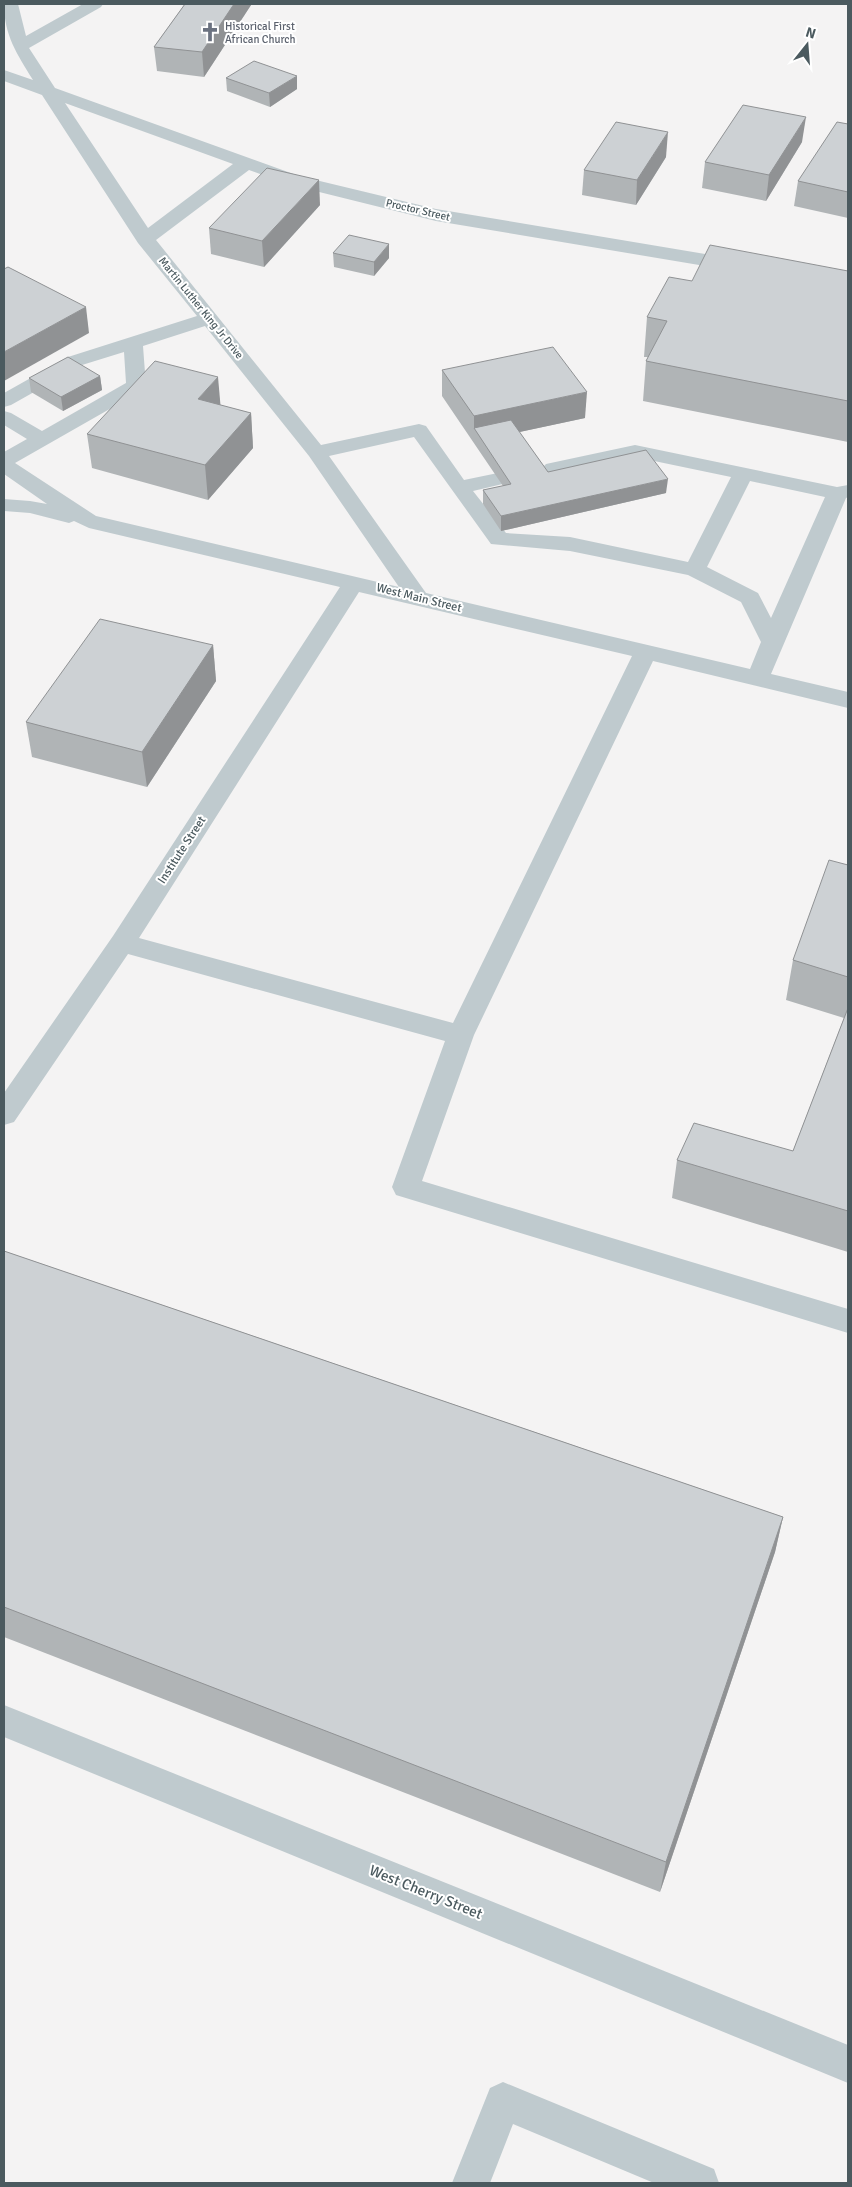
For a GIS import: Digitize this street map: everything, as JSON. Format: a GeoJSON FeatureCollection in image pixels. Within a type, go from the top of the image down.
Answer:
{"type":"FeatureCollection","features":[{"type":"Feature","properties":{"kind":"street","name":"Martin Luther King Jr Drive"},"geometry":{"type":"LineString","coordinates":[[10,4],[20,46],[96,160],[145,240],[210,318],[316,452],[417,597]]}},
{"type":"Feature","properties":{"kind":"street"},"geometry":{"type":"LineString","coordinates":[[20,46],[94,4]]}},
{"type":"Feature","properties":{"kind":"street","name":"Proctor Street"},"geometry":{"type":"LineString","coordinates":[[4,75],[293,180],[436,215],[761,270]]}},
{"type":"Feature","properties":{"kind":"street"},"geometry":{"type":"LineString","coordinates":[[145,240],[245,164]]}},
{"type":"Feature","properties":{"kind":"street"},"geometry":{"type":"LineString","coordinates":[[4,401],[75,361],[210,318]]}},
{"type":"Feature","properties":{"kind":"street"},"geometry":{"type":"LineString","coordinates":[[4,463],[42,439],[136,386],[133,342]]}},
{"type":"Feature","properties":{"kind":"street"},"geometry":{"type":"LineString","coordinates":[[4,417],[42,439]]}},
{"type":"Feature","properties":{"kind":"street"},"geometry":{"type":"LineString","coordinates":[[316,452],[419,430],[499,539],[570,544],[695,570],[750,598],[772,642]]}},
{"type":"Feature","properties":{"kind":"street"},"geometry":{"type":"LineString","coordinates":[[553,468],[635,451],[843,492],[772,642],[758,679]]}},
{"type":"Feature","properties":{"kind":"street","name":"West Main Street"},"geometry":{"type":"LineString","coordinates":[[4,463],[52,499],[90,521],[848,700]]}},
{"type":"Feature","properties":{"kind":"street"},"geometry":{"type":"LineString","coordinates":[[695,570],[744,473]]}},
{"type":"Feature","properties":{"kind":"street"},"geometry":{"type":"LineString","coordinates":[[459,487],[513,476]]}},
{"type":"Feature","properties":{"kind":"street"},"geometry":{"type":"LineString","coordinates":[[4,505],[30,507],[90,521]]}},
{"type":"Feature","properties":{"kind":"street","name":"Institute Street"},"geometry":{"type":"LineString","coordinates":[[4,1114],[122,943],[354,582]]}},
{"type":"Feature","properties":{"kind":"street"},"geometry":{"type":"LineString","coordinates":[[646,652],[461,1035],[406,1187],[848,1321]]}},
{"type":"Feature","properties":{"kind":"street"},"geometry":{"type":"LineString","coordinates":[[122,943],[461,1035]]}},
{"type":"Feature","properties":{"kind":"street","name":"West Cherry Street"},"geometry":{"type":"LineString","coordinates":[[4,1721],[848,2064]]}},
{"type":"Feature","properties":{"kind":"street"},"geometry":{"type":"LineString","coordinates":[[471,2183],[504,2101],[700,2183]]}},
{"type":"Feature","properties":{"kind":"building"},"geometry":{"type":"Polygon","coordinates":[[[185,4],[234,4],[202,52],[154,47],[185,4]]]}},
{"type":"Feature","properties":{"kind":"building"},"geometry":{"type":"Polygon","coordinates":[[[254,61],[297,76],[269,93],[226,78],[254,61]]]}},
{"type":"Feature","properties":{"kind":"building"},"geometry":{"type":"Polygon","coordinates":[[[743,105],[806,117],[769,175],[705,162],[743,105]]]}},
{"type":"Feature","properties":{"kind":"building"},"geometry":{"type":"Polygon","coordinates":[[[616,122],[668,132],[637,180],[584,170],[616,122]]]}},
{"type":"Feature","properties":{"kind":"building"},"geometry":{"type":"Polygon","coordinates":[[[837,122],[848,124],[848,192],[798,181],[837,122]]]}},
{"type":"Feature","properties":{"kind":"building"},"geometry":{"type":"Polygon","coordinates":[[[267,168],[319,180],[262,241],[209,228],[267,168]]]}},
{"type":"Feature","properties":{"kind":"building"},"geometry":{"type":"Polygon","coordinates":[[[349,235],[389,244],[374,262],[333,253],[349,235]]]}},
{"type":"Feature","properties":{"kind":"building"},"geometry":{"type":"Polygon","coordinates":[[[710,245],[848,271],[848,401],[646,361],[667,321],[647,317],[669,277],[692,281],[710,245]]]}},
{"type":"Feature","properties":{"kind":"building"},"geometry":{"type":"Polygon","coordinates":[[[8,267],[86,307],[4,352],[4,269],[8,267]]]}},
{"type":"Feature","properties":{"kind":"building"},"geometry":{"type":"Polygon","coordinates":[[[553,347],[587,392],[474,416],[442,370],[553,347]]]}},
{"type":"Feature","properties":{"kind":"building"},"geometry":{"type":"Polygon","coordinates":[[[68,357],[100,376],[61,397],[29,378],[68,357]]]}},
{"type":"Feature","properties":{"kind":"building"},"geometry":{"type":"Polygon","coordinates":[[[155,361],[218,377],[198,399],[251,413],[205,465],[87,434],[155,361]]]}},
{"type":"Feature","properties":{"kind":"building"},"geometry":{"type":"Polygon","coordinates":[[[511,420],[548,472],[646,450],[668,479],[501,516],[483,490],[511,484],[474,428],[511,420]]]}},
{"type":"Feature","properties":{"kind":"building"},"geometry":{"type":"Polygon","coordinates":[[[100,619],[213,645],[142,752],[26,722],[100,619]]]}},
{"type":"Feature","properties":{"kind":"building"},"geometry":{"type":"Polygon","coordinates":[[[829,860],[848,865],[848,977],[793,960],[829,860]]]}},
{"type":"Feature","properties":{"kind":"building"},"geometry":{"type":"Polygon","coordinates":[[[848,1008],[848,1211],[677,1160],[694,1123],[793,1151],[848,1008]]]}},
{"type":"Feature","properties":{"kind":"building"},"geometry":{"type":"Polygon","coordinates":[[[4,1251],[783,1517],[666,1862],[4,1607],[4,1251]]]}},
{"type":"Feature","properties":{"kind":"place","name":"Historical First African Church"},"geometry":{"type":"Point","coordinates":[210,32]}}]}
